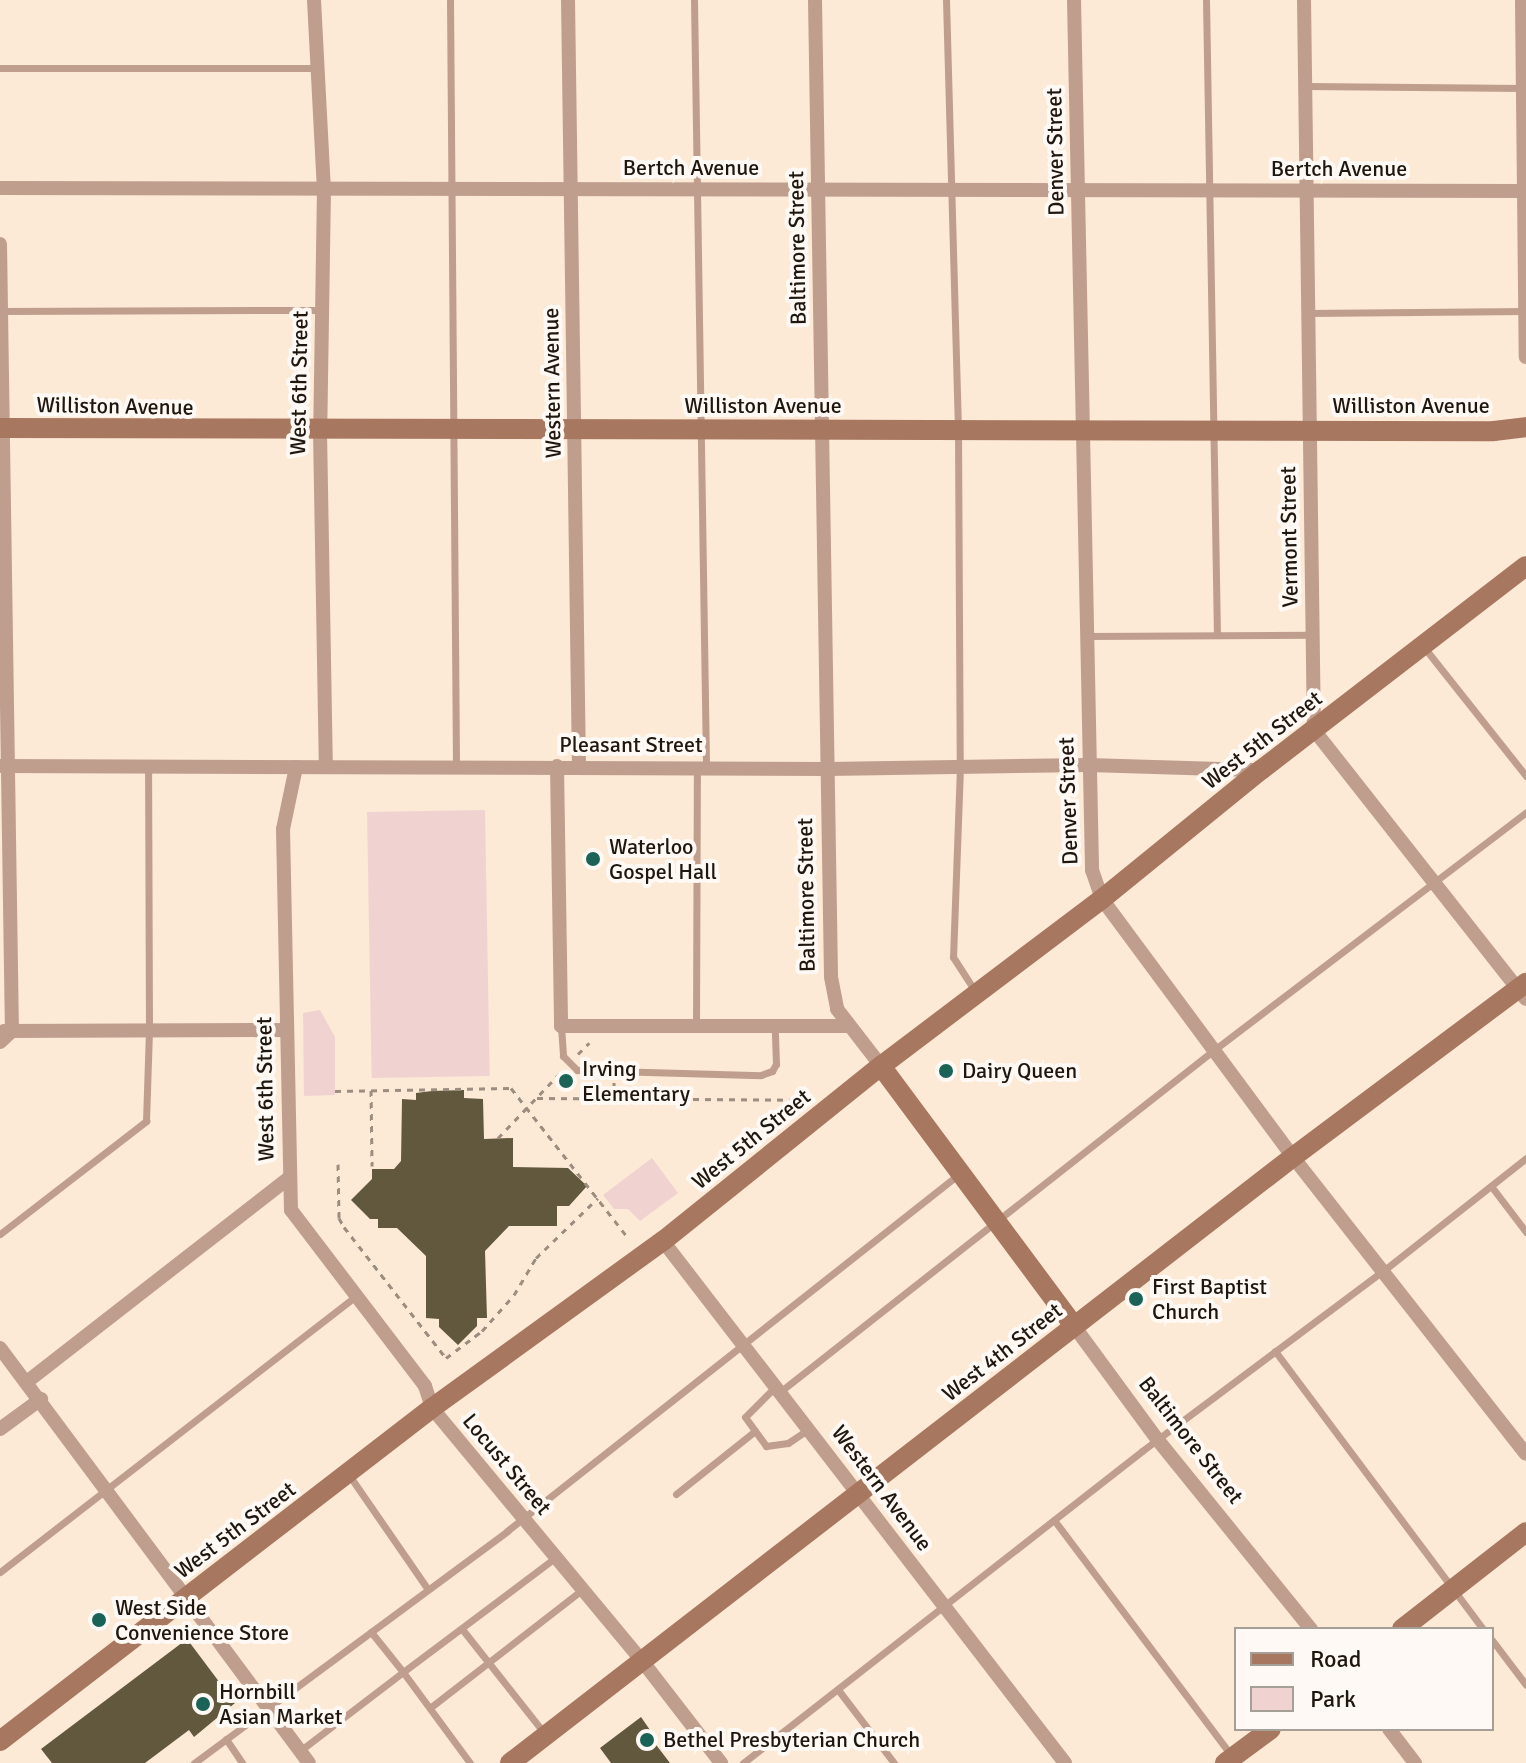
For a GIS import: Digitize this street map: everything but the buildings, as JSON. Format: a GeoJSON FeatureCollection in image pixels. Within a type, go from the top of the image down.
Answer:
{"type":"FeatureCollection","features":[{"type":"Feature","properties":{"kind":"main road","name":"Williston Avenue"},"geometry":{"type":"LineString","coordinates":[[1,428],[1494,431],[1526,427]]}},
{"type":"Feature","properties":{"kind":"main road","name":"West 5th Street"},"geometry":{"type":"LineString","coordinates":[[0,1741],[432,1408],[663,1241],[881,1066],[1102,899],[1261,770],[1526,566]]}},
{"type":"Feature","properties":{"kind":"main road","name":"West 4th Street"},"geometry":{"type":"LineString","coordinates":[[510,1763],[1293,1157],[1523,990]]}},
{"type":"Feature","properties":{"kind":"main road","name":"Baltimore Street"},"geometry":{"type":"LineString","coordinates":[[881,1066],[962,1171],[1074,1326]]}},
{"type":"Feature","properties":{"kind":"main road"},"geometry":{"type":"LineString","coordinates":[[1405,1627],[1526,1532]]}},
{"type":"Feature","properties":{"kind":"main road"},"geometry":{"type":"LineString","coordinates":[[1232,1761],[1269,1731]]}},
{"type":"Feature","properties":{"kind":"street","name":"West 6th Street"},"geometry":{"type":"LineString","coordinates":[[314,0],[324,189],[320,431],[326,767]]}},
{"type":"Feature","properties":{"kind":"street","name":"Western Avenue"},"geometry":{"type":"LineString","coordinates":[[568,0],[579,766]]}},
{"type":"Feature","properties":{"kind":"street","name":"Baltimore Street"},"geometry":{"type":"LineString","coordinates":[[815,0],[825,430],[831,977],[837,1009],[881,1066]]}},
{"type":"Feature","properties":{"kind":"street","name":"Denver Street"},"geometry":{"type":"LineString","coordinates":[[1074,0],[1090,854],[1102,899],[1293,1157],[1526,1454]]}},
{"type":"Feature","properties":{"kind":"street","name":"Vermont Street"},"geometry":{"type":"LineString","coordinates":[[1304,0],[1314,730]]}},
{"type":"Feature","properties":{"kind":"street"},"geometry":{"type":"LineString","coordinates":[[1522,0],[1526,357]]}},
{"type":"Feature","properties":{"kind":"street","name":"Bertch Avenue"},"geometry":{"type":"LineString","coordinates":[[0,188],[1525,191]]}},
{"type":"Feature","properties":{"kind":"street"},"geometry":{"type":"LineString","coordinates":[[0,244],[6,1031],[0,1042]]}},
{"type":"Feature","properties":{"kind":"street"},"geometry":{"type":"LineString","coordinates":[[1314,730],[1523,990]]}},
{"type":"Feature","properties":{"kind":"street","name":"Pleasant Street"},"geometry":{"type":"LineString","coordinates":[[3,766],[828,769],[1088,765],[1261,770]]}},
{"type":"Feature","properties":{"kind":"street"},"geometry":{"type":"LineString","coordinates":[[557,766],[561,1026],[848,1026]]}},
{"type":"Feature","properties":{"kind":"street","name":"West 6th Street"},"geometry":{"type":"LineString","coordinates":[[28,1381],[289,1178],[283,829],[296,767]]}},
{"type":"Feature","properties":{"kind":"street"},"geometry":{"type":"LineString","coordinates":[[6,1031],[287,1030]]}},
{"type":"Feature","properties":{"kind":"street","name":"Locust Street"},"geometry":{"type":"LineString","coordinates":[[289,1178],[291,1210],[354,1297],[425,1386],[432,1408],[643,1662],[721,1763]]}},
{"type":"Feature","properties":{"kind":"street","name":"Western Avenue"},"geometry":{"type":"LineString","coordinates":[[663,1241],[1065,1763]]}},
{"type":"Feature","properties":{"kind":"street","name":"Baltimore Street"},"geometry":{"type":"LineString","coordinates":[[1074,1326],[1157,1439],[1309,1627]]}},
{"type":"Feature","properties":{"kind":"street"},"geometry":{"type":"LineString","coordinates":[[0,1348],[28,1381],[270,1706],[304,1757]]}},
{"type":"Feature","properties":{"kind":"street"},"geometry":{"type":"LineString","coordinates":[[0,1429],[41,1399]]}},
{"type":"Feature","properties":{"kind":"street"},"geometry":{"type":"LineString","coordinates":[[1391,1731],[1415,1763]]}},
{"type":"Feature","properties":{"kind":"lane"},"geometry":{"type":"LineString","coordinates":[[450,0],[456,767]]}},
{"type":"Feature","properties":{"kind":"lane"},"geometry":{"type":"LineString","coordinates":[[694,0],[701,767],[696,1026]]}},
{"type":"Feature","properties":{"kind":"lane"},"geometry":{"type":"LineString","coordinates":[[946,0],[958,430],[960,767],[953,957],[976,994]]}},
{"type":"Feature","properties":{"kind":"lane"},"geometry":{"type":"LineString","coordinates":[[1206,0],[1217,635]]}},
{"type":"Feature","properties":{"kind":"lane"},"geometry":{"type":"LineString","coordinates":[[0,68],[317,68]]}},
{"type":"Feature","properties":{"kind":"lane"},"geometry":{"type":"LineString","coordinates":[[1305,86],[1523,88]]}},
{"type":"Feature","properties":{"kind":"lane"},"geometry":{"type":"LineString","coordinates":[[0,311],[322,310]]}},
{"type":"Feature","properties":{"kind":"lane"},"geometry":{"type":"LineString","coordinates":[[1308,313],[1526,311]]}},
{"type":"Feature","properties":{"kind":"lane"},"geometry":{"type":"LineString","coordinates":[[1086,636],[1313,635]]}},
{"type":"Feature","properties":{"kind":"lane"},"geometry":{"type":"LineString","coordinates":[[1423,646],[1526,776]]}},
{"type":"Feature","properties":{"kind":"lane"},"geometry":{"type":"LineString","coordinates":[[0,1234],[146,1121],[149,1030],[148,767]]}},
{"type":"Feature","properties":{"kind":"lane"},"geometry":{"type":"LineString","coordinates":[[809,1429],[788,1443],[766,1446],[745,1417],[778,1388],[1214,1050],[1526,812]]}},
{"type":"Feature","properties":{"kind":"lane"},"geometry":{"type":"LineString","coordinates":[[561,1026],[561,1049],[577,1070],[592,1073],[761,1075],[772,1071],[776,1064],[775,1026]]}},
{"type":"Feature","properties":{"kind":"lane"},"geometry":{"type":"LineString","coordinates":[[743,1763],[839,1691],[1157,1439],[1383,1271],[1526,1158]]}},
{"type":"Feature","properties":{"kind":"lane"},"geometry":{"type":"LineString","coordinates":[[194,1763],[524,1518],[962,1171]]}},
{"type":"Feature","properties":{"kind":"lane"},"geometry":{"type":"LineString","coordinates":[[1491,1186],[1526,1232]]}},
{"type":"Feature","properties":{"kind":"lane"},"geometry":{"type":"LineString","coordinates":[[0,1572],[354,1297]]}},
{"type":"Feature","properties":{"kind":"lane"},"geometry":{"type":"LineString","coordinates":[[1275,1351],[1482,1627]]}},
{"type":"Feature","properties":{"kind":"lane"},"geometry":{"type":"LineString","coordinates":[[676,1494],[755,1431]]}},
{"type":"Feature","properties":{"kind":"lane"},"geometry":{"type":"LineString","coordinates":[[348,1473],[427,1588]]}},
{"type":"Feature","properties":{"kind":"lane"},"geometry":{"type":"LineString","coordinates":[[1054,1520],[1232,1761]]}},
{"type":"Feature","properties":{"kind":"lane"},"geometry":{"type":"LineString","coordinates":[[304,1757],[403,1672],[556,1557]]}},
{"type":"Feature","properties":{"kind":"lane"},"geometry":{"type":"LineString","coordinates":[[431,1707],[583,1589]]}},
{"type":"Feature","properties":{"kind":"lane"},"geometry":{"type":"LineString","coordinates":[[462,1629],[546,1736]]}},
{"type":"Feature","properties":{"kind":"lane"},"geometry":{"type":"LineString","coordinates":[[371,1632],[431,1707],[470,1763]]}},
{"type":"Feature","properties":{"kind":"lane"},"geometry":{"type":"LineString","coordinates":[[1494,1643],[1526,1685]]}},
{"type":"Feature","properties":{"kind":"lane"},"geometry":{"type":"LineString","coordinates":[[839,1691],[894,1763]]}},
{"type":"Feature","properties":{"kind":"lane"},"geometry":{"type":"LineString","coordinates":[[226,1739],[242,1763]]}},
{"type":"Feature","properties":{"kind":"path"},"geometry":{"type":"LineString","coordinates":[[498,1138],[589,1043]]}},
{"type":"Feature","properties":{"kind":"path"},"geometry":{"type":"LineString","coordinates":[[614,1082],[614,1099]]}},
{"type":"Feature","properties":{"kind":"path"},"geometry":{"type":"LineString","coordinates":[[335,1091],[511,1088],[626,1235]]}},
{"type":"Feature","properties":{"kind":"path"},"geometry":{"type":"LineString","coordinates":[[371,1090],[372,1166]]}},
{"type":"Feature","properties":{"kind":"path"},"geometry":{"type":"LineString","coordinates":[[537,1098],[804,1100]]}},
{"type":"Feature","properties":{"kind":"path"},"geometry":{"type":"LineString","coordinates":[[338,1164],[339,1218],[344,1227],[446,1358],[482,1331],[514,1295],[536,1258],[598,1198]]}},
{"type":"Feature","properties":{"kind":"green space"},"geometry":{"type":"Polygon","coordinates":[[[485,810],[490,1076],[372,1078],[367,812],[485,810]]]}},
{"type":"Feature","properties":{"kind":"green space"},"geometry":{"type":"Polygon","coordinates":[[[320,1010],[335,1037],[335,1095],[304,1096],[303,1013],[320,1010]]]}},
{"type":"Feature","properties":{"kind":"green space"},"geometry":{"type":"Polygon","coordinates":[[[652,1158],[678,1193],[640,1221],[628,1209],[614,1209],[603,1195],[652,1158]]]}},
{"type":"Feature","properties":{"kind":"place","name":"Waterloo Gospel Hall"},"geometry":{"type":"Point","coordinates":[593,859]}},
{"type":"Feature","properties":{"kind":"place","name":"Dairy Queen"},"geometry":{"type":"Point","coordinates":[946,1071]}},
{"type":"Feature","properties":{"kind":"place","name":"Irving Elementary"},"geometry":{"type":"Point","coordinates":[566,1081]}},
{"type":"Feature","properties":{"kind":"place","name":"First Baptist Church"},"geometry":{"type":"Point","coordinates":[1136,1299]}},
{"type":"Feature","properties":{"kind":"place","name":"West Side Convenience Store"},"geometry":{"type":"Point","coordinates":[99,1620]}},
{"type":"Feature","properties":{"kind":"place","name":"Hornbill Asian Market"},"geometry":{"type":"Point","coordinates":[203,1704]}},
{"type":"Feature","properties":{"kind":"place","name":"Bethel Presbyterian Church"},"geometry":{"type":"Point","coordinates":[647,1740]}}]}
